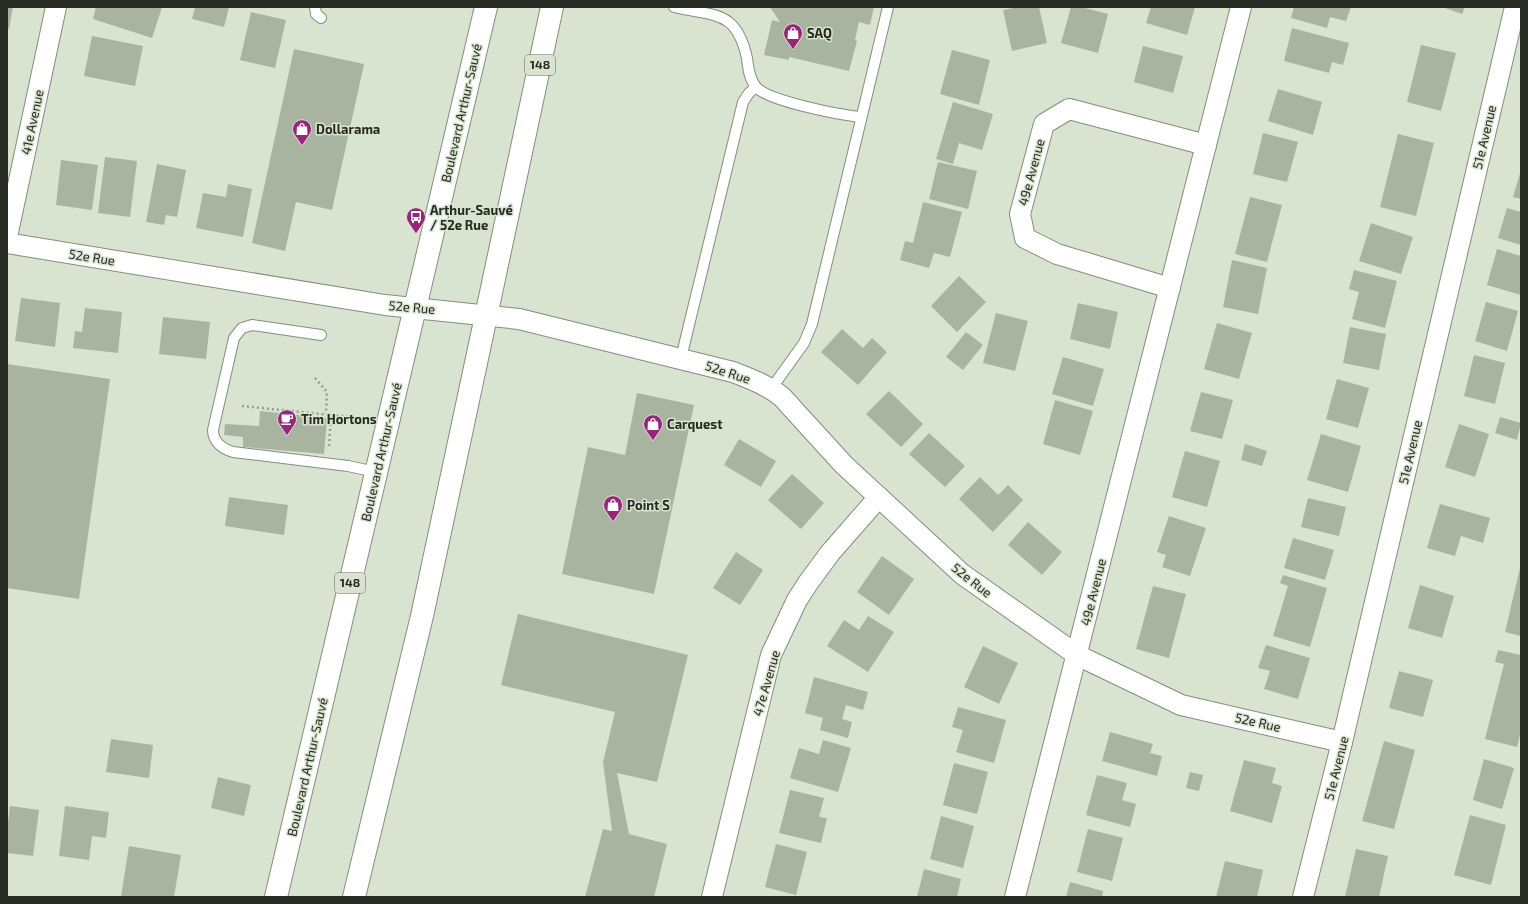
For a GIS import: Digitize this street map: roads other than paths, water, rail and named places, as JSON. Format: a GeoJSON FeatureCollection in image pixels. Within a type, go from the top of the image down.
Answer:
{"type":"FeatureCollection","features":[{"type":"Feature","properties":{"kind":"main road","name":"Boulevard Arthur-Sauvé"},"geometry":{"type":"LineString","coordinates":[[276,897],[486,7]]}},
{"type":"Feature","properties":{"kind":"main road","name":"148"},"geometry":{"type":"LineString","coordinates":[[354,897],[422,616],[552,7]]}},
{"type":"Feature","properties":{"kind":"street","name":"41e Avenue"},"geometry":{"type":"LineString","coordinates":[[7,237],[56,7]]}},
{"type":"Feature","properties":{"kind":"street","name":"49e Avenue"},"geometry":{"type":"LineString","coordinates":[[1015,897],[1241,7]]}},
{"type":"Feature","properties":{"kind":"street","name":"51e Avenue"},"geometry":{"type":"LineString","coordinates":[[1303,897],[1342,742],[1515,7]]}},
{"type":"Feature","properties":{"kind":"street","name":"49e Avenue"},"geometry":{"type":"LineString","coordinates":[[1170,288],[1057,254],[1025,238],[1020,214],[1044,124],[1069,108],[1206,145]]}},
{"type":"Feature","properties":{"kind":"street","name":"52e Rue"},"geometry":{"type":"LineString","coordinates":[[7,243],[385,305],[519,319],[681,358],[732,372],[760,382],[771,389],[794,409],[844,466],[962,574],[1077,655],[1181,705],[1342,742]]}},
{"type":"Feature","properties":{"kind":"street","name":"47e Avenue"},"geometry":{"type":"LineString","coordinates":[[712,897],[771,655],[808,583],[830,553],[879,497]]}},
{"type":"Feature","properties":{"kind":"lane"},"geometry":{"type":"LineString","coordinates":[[315,7],[316,14],[321,18]]}},
{"type":"Feature","properties":{"kind":"lane"},"geometry":{"type":"LineString","coordinates":[[674,7],[720,17],[732,24],[742,40],[750,74],[756,87],[776,98],[843,115],[861,117]]}},
{"type":"Feature","properties":{"kind":"lane"},"geometry":{"type":"LineString","coordinates":[[771,389],[808,336],[888,7]]}},
{"type":"Feature","properties":{"kind":"lane"},"geometry":{"type":"LineString","coordinates":[[681,358],[744,102],[749,93],[756,87]]}},
{"type":"Feature","properties":{"kind":"lane"},"geometry":{"type":"LineString","coordinates":[[321,335],[252,325],[242,328],[234,338],[213,430],[214,438],[222,447],[233,452],[348,466],[376,472]]}},
{"type":"Feature","properties":{"kind":"place","name":"SAQ"},"geometry":{"type":"Point","coordinates":[793,50]}},
{"type":"Feature","properties":{"kind":"place","name":"Dollarama"},"geometry":{"type":"Point","coordinates":[302,146]}},
{"type":"Feature","properties":{"kind":"place","name":"Arthur-Sauvé / 52e Rue"},"geometry":{"type":"Point","coordinates":[416,234]}},
{"type":"Feature","properties":{"kind":"place","name":"Tim Hortons"},"geometry":{"type":"Point","coordinates":[287,436]}},
{"type":"Feature","properties":{"kind":"place","name":"Carquest"},"geometry":{"type":"Point","coordinates":[653,441]}},
{"type":"Feature","properties":{"kind":"place","name":"Point S"},"geometry":{"type":"Point","coordinates":[613,522]}}]}
